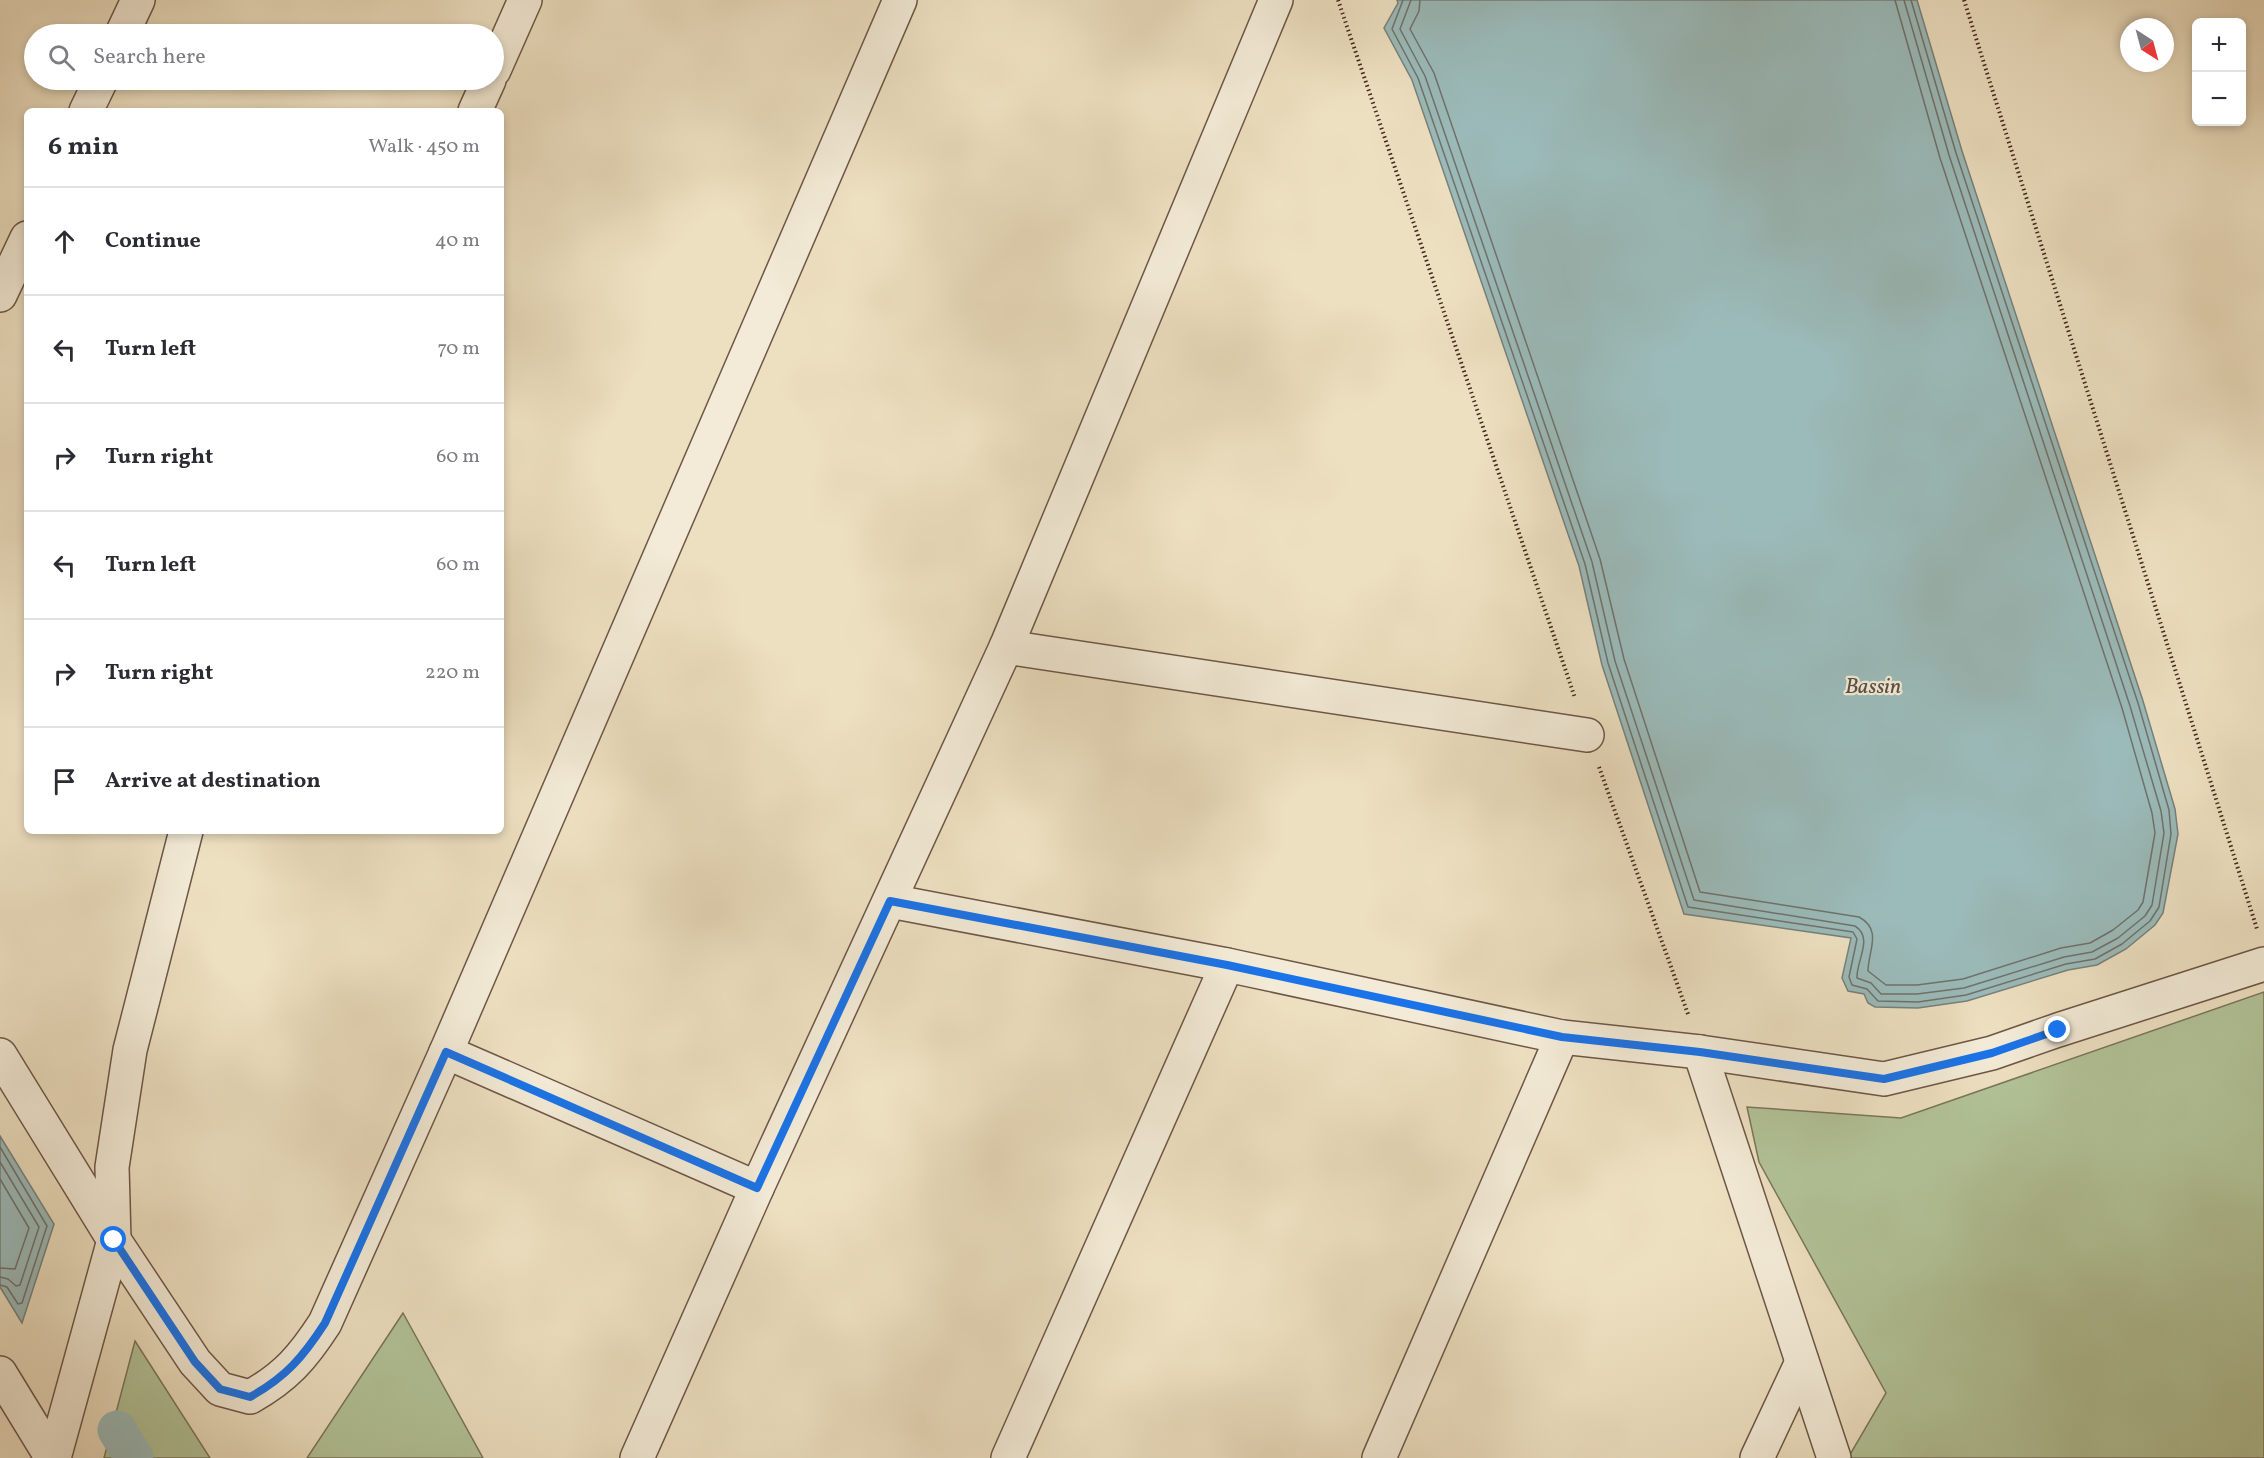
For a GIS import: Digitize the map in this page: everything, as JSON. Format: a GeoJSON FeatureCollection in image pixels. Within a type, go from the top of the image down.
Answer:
{"type":"FeatureCollection","features":[{"type":"Feature","properties":{"kind":"street"},"geometry":{"type":"LineString","coordinates":[[127,24],[138,0]]}},
{"type":"Feature","properties":{"kind":"street"},"geometry":{"type":"LineString","coordinates":[[504,47],[525,0]]}},
{"type":"Feature","properties":{"kind":"street"},"geometry":{"type":"LineString","coordinates":[[0,1055],[114,1240],[195,1362],[220,1389],[250,1397],[275,1383],[304,1356],[325,1323],[446,1052],[900,0]]}},
{"type":"Feature","properties":{"kind":"street"},"geometry":{"type":"LineString","coordinates":[[637,1458],[757,1188],[1006,647],[1276,0]]}},
{"type":"Feature","properties":{"kind":"street"},"geometry":{"type":"LineString","coordinates":[[87,108],[96,90]]}},
{"type":"Feature","properties":{"kind":"street"},"geometry":{"type":"LineString","coordinates":[[476,108],[484,90]]}},
{"type":"Feature","properties":{"kind":"street"},"geometry":{"type":"LineString","coordinates":[[0,295],[24,244]]}},
{"type":"Feature","properties":{"kind":"street"},"geometry":{"type":"LineString","coordinates":[[1006,647],[1587,735]]}},
{"type":"Feature","properties":{"kind":"street"},"geometry":{"type":"LineString","coordinates":[[53,1458],[114,1240],[112,1167],[130,1050],[185,834]]}},
{"type":"Feature","properties":{"kind":"street"},"geometry":{"type":"LineString","coordinates":[[890,901],[1227,965],[1562,1037],[1700,1052],[1884,1079],[1992,1053],[2262,952]]}},
{"type":"Feature","properties":{"kind":"street"},"geometry":{"type":"LineString","coordinates":[[1008,1458],[1227,965]]}},
{"type":"Feature","properties":{"kind":"street"},"geometry":{"type":"LineString","coordinates":[[1379,1458],[1562,1037]]}},
{"type":"Feature","properties":{"kind":"street"},"geometry":{"type":"LineString","coordinates":[[446,1052],[757,1188]]}},
{"type":"Feature","properties":{"kind":"street"},"geometry":{"type":"LineString","coordinates":[[1700,1052],[1834,1458]]}},
{"type":"Feature","properties":{"kind":"street"},"geometry":{"type":"LineString","coordinates":[[1757,1458],[1802,1362]]}},
{"type":"Feature","properties":{"kind":"street"},"geometry":{"type":"LineString","coordinates":[[0,1373],[53,1458]]}},
{"type":"Feature","properties":{"kind":"path"},"geometry":{"type":"LineString","coordinates":[[1338,0],[1587,735],[1656,919],[1700,1052]]}},
{"type":"Feature","properties":{"kind":"path"},"geometry":{"type":"LineString","coordinates":[[1964,0],[2262,952]]}},
{"type":"Feature","properties":{"kind":"green space"},"geometry":{"type":"Polygon","coordinates":[[[2264,992],[2264,1458],[1848,1458],[1886,1393],[1759,1162],[1747,1107],[1901,1118],[2264,992]]]}},
{"type":"Feature","properties":{"kind":"green space"},"geometry":{"type":"Polygon","coordinates":[[[403,1313],[483,1458],[307,1458],[403,1313]]]}},
{"type":"Feature","properties":{"kind":"green space"},"geometry":{"type":"Polygon","coordinates":[[[135,1341],[210,1458],[104,1458],[135,1341]]]}},
{"type":"Feature","properties":{"kind":"water","name":"Bassin"},"geometry":{"type":"Polygon","coordinates":[[[1397,0],[1917,0],[1962,151],[2143,701],[2175,809],[2178,834],[2163,913],[2155,925],[2126,949],[2097,965],[2068,970],[1967,1001],[1918,1008],[1875,1007],[1868,1003],[1864,994],[1848,991],[1842,978],[1851,938],[1684,914],[1602,665],[1579,566],[1412,80],[1384,28],[1398,3],[1397,0]]]}},
{"type":"Feature","properties":{"kind":"water"},"geometry":{"type":"Polygon","coordinates":[[[0,1136],[54,1224],[22,1323],[0,1287],[0,1136]]]}},
{"type":"Feature","properties":{"kind":"waterway"},"geometry":{"type":"LineString","coordinates":[[117,1430],[134,1458]]}},
{"type":"Feature","properties":{"kind":"route"},"geometry":{"type":"LineString","coordinates":[[114,1240],[195,1362],[220,1389],[250,1397],[275,1383],[304,1356],[325,1323],[446,1052],[757,1188],[890,901],[1227,965],[1562,1037],[1700,1052],[1884,1079],[1992,1053],[2058,1030]]}}]}
